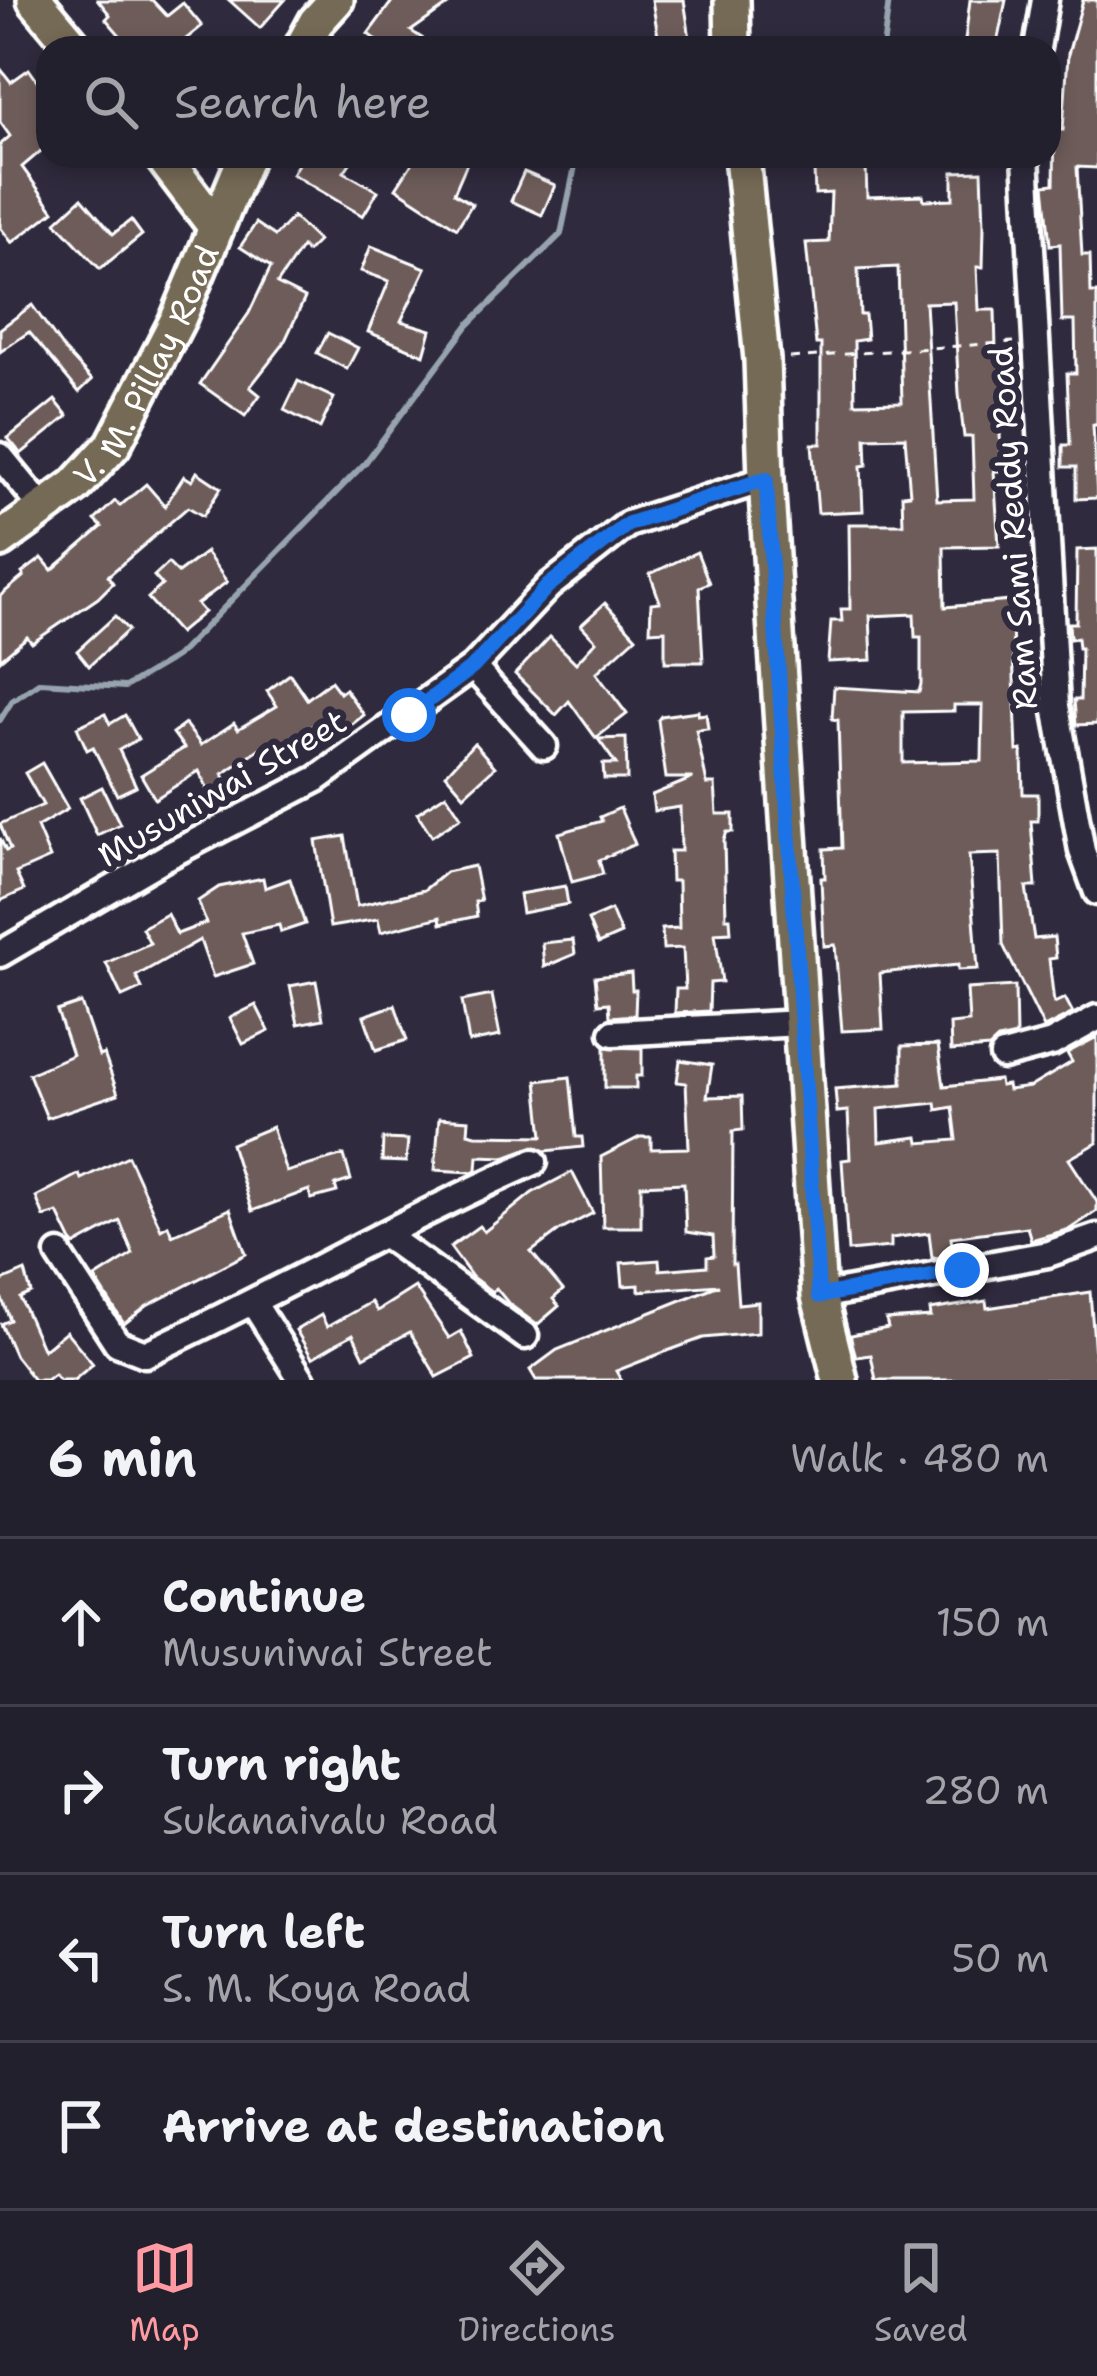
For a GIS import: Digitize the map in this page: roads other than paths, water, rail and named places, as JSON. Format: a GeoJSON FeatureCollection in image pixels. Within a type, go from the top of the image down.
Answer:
{"type":"FeatureCollection","features":[{"type":"Feature","properties":{"kind":"main road"},"geometry":{"type":"LineString","coordinates":[[35,0],[65,36]]}},
{"type":"Feature","properties":{"kind":"main road"},"geometry":{"type":"LineString","coordinates":[[308,36],[336,0]]}},
{"type":"Feature","properties":{"kind":"main road"},"geometry":{"type":"LineString","coordinates":[[732,0],[733,36]]}},
{"type":"Feature","properties":{"kind":"main road"},"geometry":{"type":"LineString","coordinates":[[170,168],[215,226]]}},
{"type":"Feature","properties":{"kind":"main road","name":"V. M. Pillay Road"},"geometry":{"type":"LineString","coordinates":[[0,540],[75,486],[112,446],[179,317],[241,168]]}},
{"type":"Feature","properties":{"kind":"main road"},"geometry":{"type":"LineString","coordinates":[[743,168],[762,360],[819,1296],[833,1378]]}},
{"type":"Feature","properties":{"kind":"street"},"geometry":{"type":"LineString","coordinates":[[1039,36],[1045,0]]}},
{"type":"Feature","properties":{"kind":"street","name":"Ram Sami Reddy Road"},"geometry":{"type":"LineString","coordinates":[[1027,168],[1056,706],[1082,851],[1097,892]]}},
{"type":"Feature","properties":{"kind":"street"},"geometry":{"type":"LineString","coordinates":[[0,456],[45,511]]}},
{"type":"Feature","properties":{"kind":"street","name":"Musuniwai Street"},"geometry":{"type":"LineString","coordinates":[[0,954],[166,857],[317,779],[473,667],[548,586],[628,524],[766,479]]}},
{"type":"Feature","properties":{"kind":"street"},"geometry":{"type":"LineString","coordinates":[[473,667],[544,746]]}},
{"type":"Feature","properties":{"kind":"street"},"geometry":{"type":"LineString","coordinates":[[1003,1056],[1033,1051],[1097,1018]]}},
{"type":"Feature","properties":{"kind":"street"},"geometry":{"type":"LineString","coordinates":[[613,1033],[801,1023]]}},
{"type":"Feature","properties":{"kind":"street"},"geometry":{"type":"LineString","coordinates":[[59,1254],[117,1343],[145,1354],[254,1304],[462,1193],[534,1162]]}},
{"type":"Feature","properties":{"kind":"street"},"geometry":{"type":"LineString","coordinates":[[385,1235],[525,1336]]}},
{"type":"Feature","properties":{"kind":"street"},"geometry":{"type":"LineString","coordinates":[[819,1296],[1048,1255],[1097,1237]]}},
{"type":"Feature","properties":{"kind":"street"},"geometry":{"type":"LineString","coordinates":[[254,1304],[302,1380]]}},
{"type":"Feature","properties":{"kind":"waterway"},"geometry":{"type":"LineString","coordinates":[[884,36],[889,0]]}},
{"type":"Feature","properties":{"kind":"waterway"},"geometry":{"type":"LineString","coordinates":[[0,720],[12,701],[40,682],[125,687],[176,657],[365,463],[468,325],[561,234],[575,168]]}}]}
